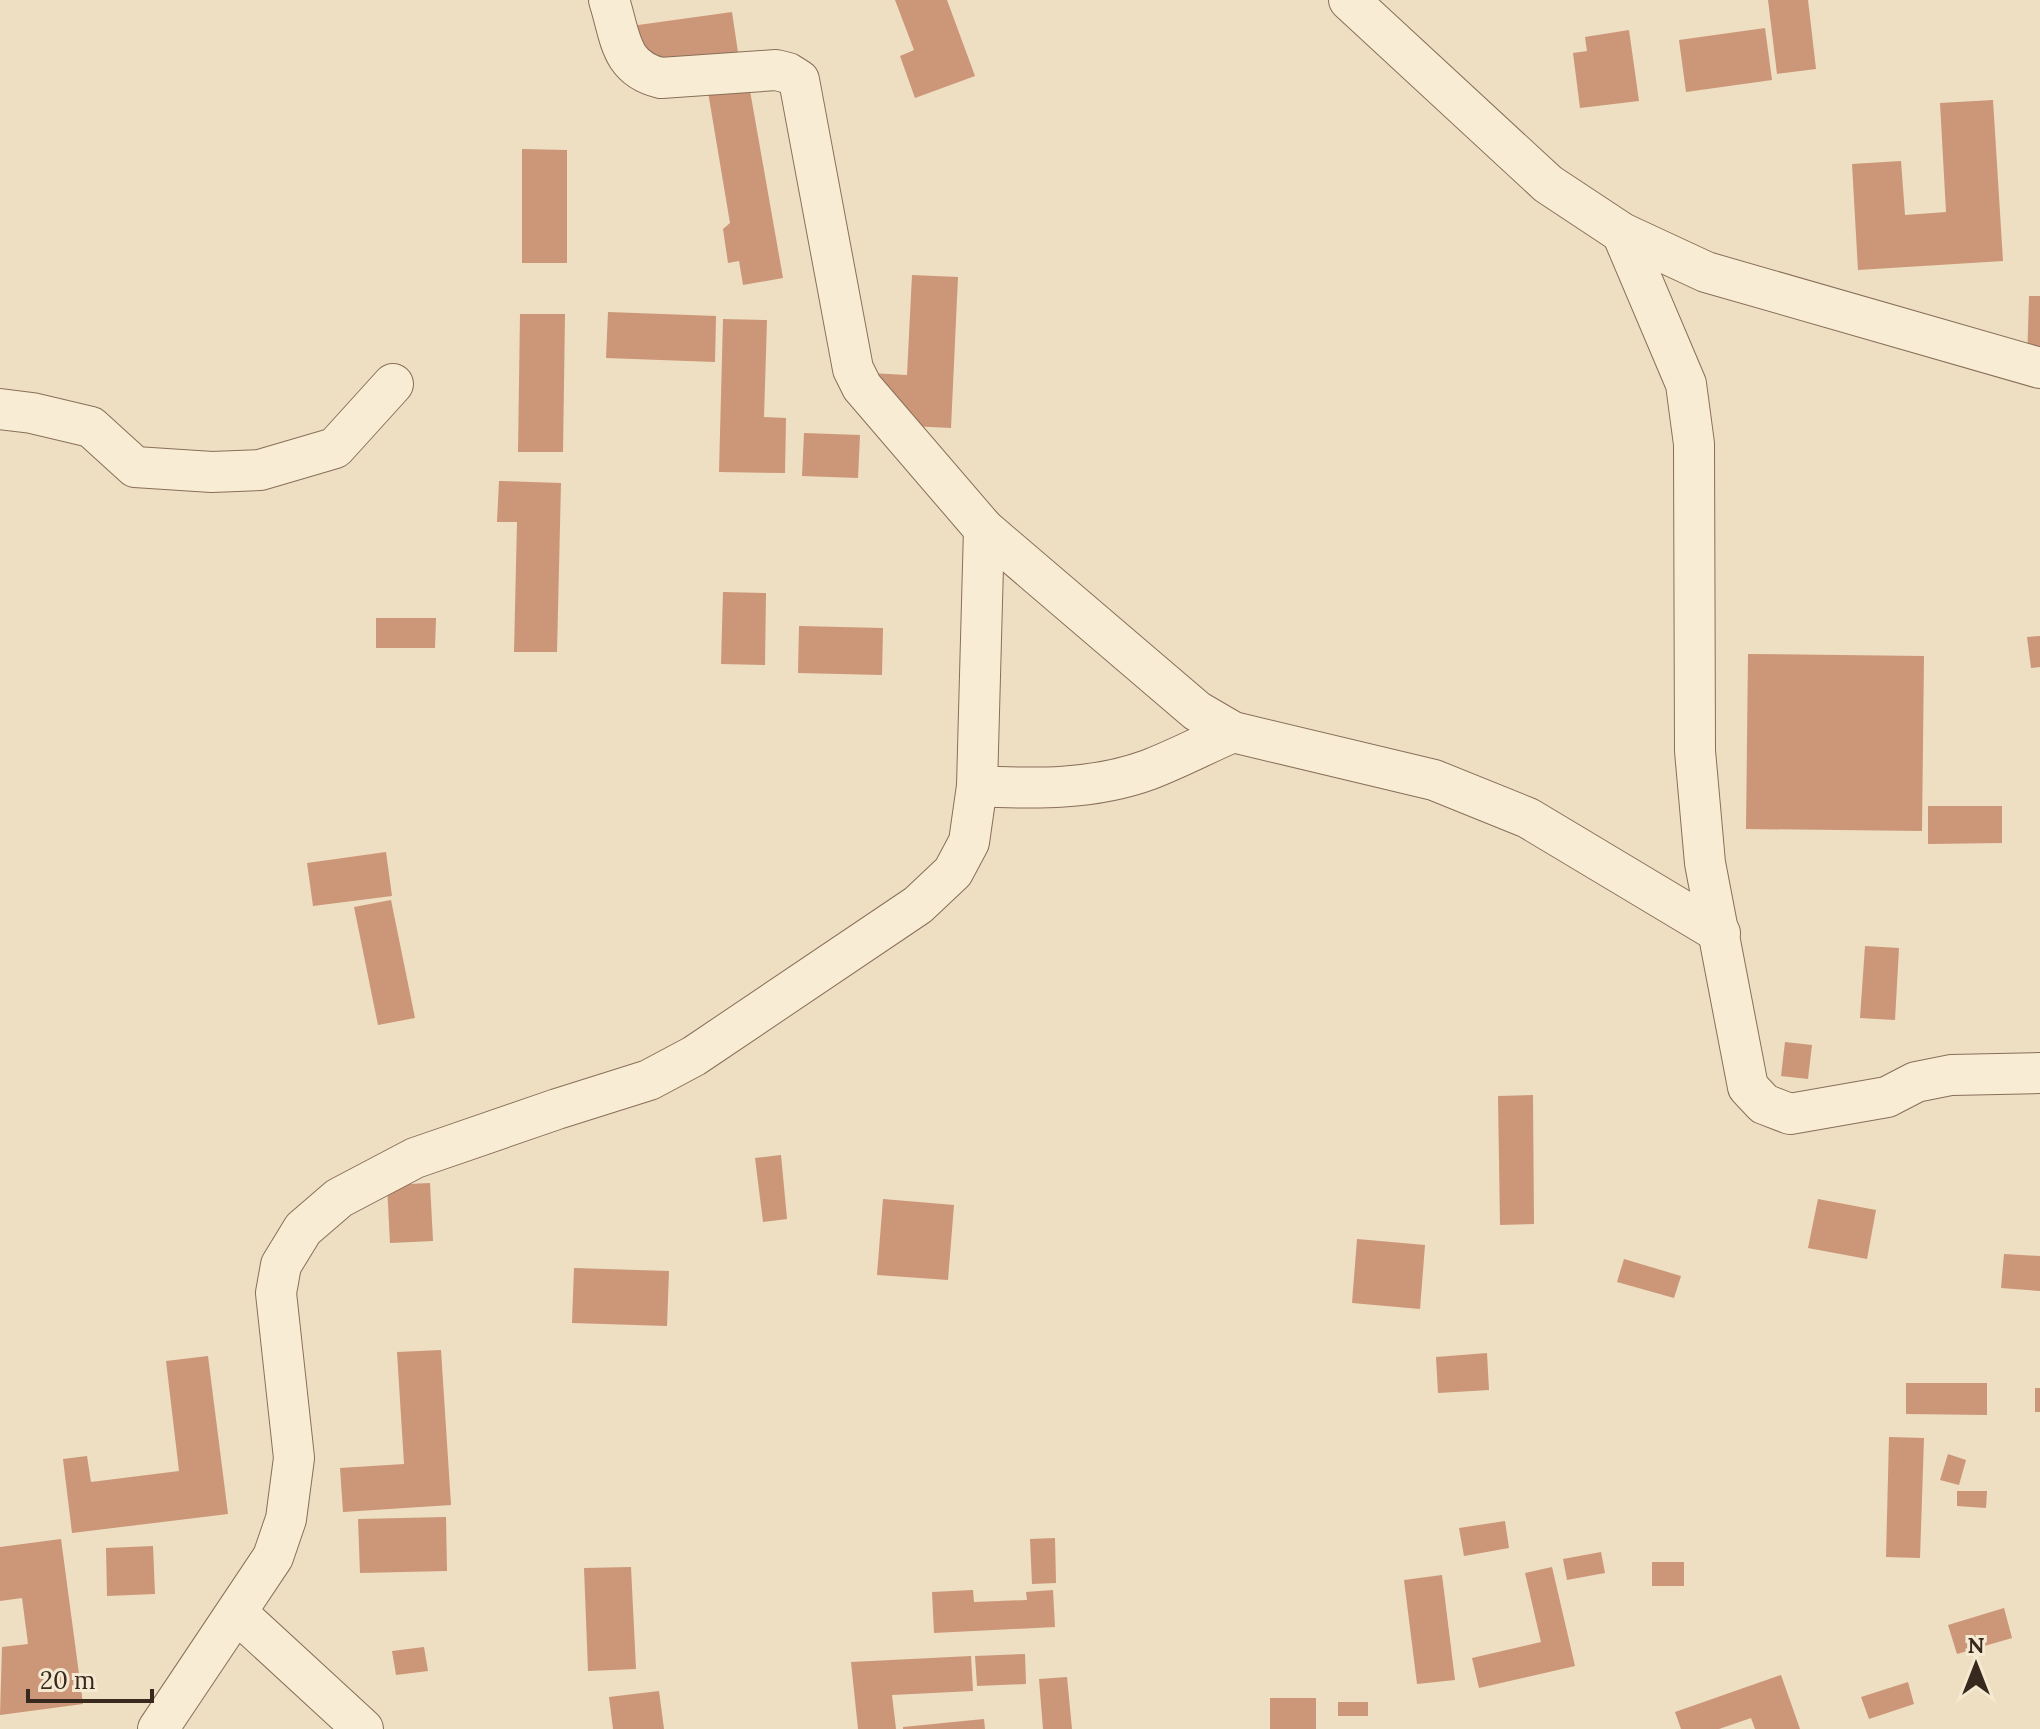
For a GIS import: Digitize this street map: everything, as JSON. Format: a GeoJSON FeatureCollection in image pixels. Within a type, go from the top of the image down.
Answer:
{"type":"FeatureCollection","features":[{"type":"Feature","properties":{"kind":"street"},"geometry":{"type":"LineString","coordinates":[[609,0],[628,59],[644,74],[661,78],[776,70],[799,80],[853,369],[862,387],[984,529],[1197,711],[1233,732],[1434,780],[1528,818],[1720,933]]}},
{"type":"Feature","properties":{"kind":"street"},"geometry":{"type":"LineString","coordinates":[[1349,0],[1548,184],[1622,233],[1706,272],[2040,368]]}},
{"type":"Feature","properties":{"kind":"street"},"geometry":{"type":"LineString","coordinates":[[1622,233],[1686,384],[1691,414],[1694,444],[1695,751],[1705,863],[1748,1087],[1764,1104],[1790,1114],[1887,1097],[1916,1082],[1951,1075],[2040,1073]]}},
{"type":"Feature","properties":{"kind":"street"},"geometry":{"type":"LineString","coordinates":[[0,409],[91,427],[135,467],[212,472],[260,470],[335,448],[393,384]]}},
{"type":"Feature","properties":{"kind":"street"},"geometry":{"type":"LineString","coordinates":[[158,1729],[273,1557],[286,1519],[294,1458],[276,1293],[281,1265],[303,1229],[339,1198],[415,1158],[649,1080],[694,1056],[918,905],[953,872],[969,842],[977,786],[984,529]]}},
{"type":"Feature","properties":{"kind":"street"},"geometry":{"type":"LineString","coordinates":[[977,786],[1041,789],[1093,784],[1146,771],[1233,732]]}},
{"type":"Feature","properties":{"kind":"street"},"geometry":{"type":"LineString","coordinates":[[237,1613],[363,1729]]}},
{"type":"Feature","properties":{"kind":"building"},"geometry":{"type":"Polygon","coordinates":[[[895,0],[947,0],[975,76],[915,98],[900,56],[914,50],[895,0]]]}},
{"type":"Feature","properties":{"kind":"building"},"geometry":{"type":"Polygon","coordinates":[[[1768,0],[1808,0],[1816,69],[1777,74],[1768,0]]]}},
{"type":"Feature","properties":{"kind":"building"},"geometry":{"type":"Polygon","coordinates":[[[732,12],[740,66],[640,80],[631,26],[732,12]]]}},
{"type":"Feature","properties":{"kind":"building"},"geometry":{"type":"Polygon","coordinates":[[[1765,28],[1772,80],[1686,92],[1679,40],[1765,28]]]}},
{"type":"Feature","properties":{"kind":"building"},"geometry":{"type":"Polygon","coordinates":[[[1629,30],[1639,101],[1580,108],[1573,53],[1587,51],[1585,37],[1629,30]]]}},
{"type":"Feature","properties":{"kind":"building"},"geometry":{"type":"Polygon","coordinates":[[[749,85],[783,278],[743,285],[739,261],[728,263],[723,229],[730,223],[708,92],[749,85]]]}},
{"type":"Feature","properties":{"kind":"building"},"geometry":{"type":"Polygon","coordinates":[[[1993,100],[2003,261],[1858,270],[1852,164],[1901,161],[1905,215],[1946,212],[1940,103],[1993,100]]]}},
{"type":"Feature","properties":{"kind":"building"},"geometry":{"type":"Polygon","coordinates":[[[522,149],[567,150],[567,263],[522,263],[522,149]]]}},
{"type":"Feature","properties":{"kind":"building"},"geometry":{"type":"Polygon","coordinates":[[[912,275],[958,277],[951,428],[868,424],[870,373],[907,375],[912,275]]]}},
{"type":"Feature","properties":{"kind":"building"},"geometry":{"type":"Polygon","coordinates":[[[2029,296],[2040,296],[2040,363],[2027,363],[2029,296]]]}},
{"type":"Feature","properties":{"kind":"building"},"geometry":{"type":"Polygon","coordinates":[[[608,312],[716,316],[715,362],[606,358],[608,312]]]}},
{"type":"Feature","properties":{"kind":"building"},"geometry":{"type":"Polygon","coordinates":[[[520,314],[565,314],[563,452],[518,452],[520,314]]]}},
{"type":"Feature","properties":{"kind":"building"},"geometry":{"type":"Polygon","coordinates":[[[723,319],[767,320],[764,417],[786,418],[785,473],[719,472],[723,319]]]}},
{"type":"Feature","properties":{"kind":"building"},"geometry":{"type":"Polygon","coordinates":[[[804,433],[860,435],[858,478],[802,476],[804,433]]]}},
{"type":"Feature","properties":{"kind":"building"},"geometry":{"type":"Polygon","coordinates":[[[499,481],[561,483],[557,652],[514,652],[517,522],[497,522],[499,481]]]}},
{"type":"Feature","properties":{"kind":"building"},"geometry":{"type":"Polygon","coordinates":[[[723,592],[766,593],[765,665],[721,664],[723,592]]]}},
{"type":"Feature","properties":{"kind":"building"},"geometry":{"type":"Polygon","coordinates":[[[376,618],[436,618],[435,648],[376,648],[376,618]]]}},
{"type":"Feature","properties":{"kind":"building"},"geometry":{"type":"Polygon","coordinates":[[[799,626],[883,628],[882,675],[798,673],[799,626]]]}},
{"type":"Feature","properties":{"kind":"building"},"geometry":{"type":"Polygon","coordinates":[[[2040,636],[2040,667],[2031,668],[2027,637],[2040,636]]]}},
{"type":"Feature","properties":{"kind":"building"},"geometry":{"type":"Polygon","coordinates":[[[1748,654],[1924,656],[1922,831],[1746,829],[1748,654]]]}},
{"type":"Feature","properties":{"kind":"building"},"geometry":{"type":"Polygon","coordinates":[[[1928,806],[2002,806],[2002,843],[1928,844],[1928,806]]]}},
{"type":"Feature","properties":{"kind":"building"},"geometry":{"type":"Polygon","coordinates":[[[386,852],[392,896],[313,906],[307,863],[386,852]]]}},
{"type":"Feature","properties":{"kind":"building"},"geometry":{"type":"Polygon","coordinates":[[[391,900],[415,1018],[378,1025],[354,907],[391,900]]]}},
{"type":"Feature","properties":{"kind":"building"},"geometry":{"type":"Polygon","coordinates":[[[1865,946],[1899,948],[1895,1020],[1860,1018],[1865,946]]]}},
{"type":"Feature","properties":{"kind":"building"},"geometry":{"type":"Polygon","coordinates":[[[1785,1042],[1812,1045],[1808,1079],[1781,1076],[1785,1042]]]}},
{"type":"Feature","properties":{"kind":"building"},"geometry":{"type":"Polygon","coordinates":[[[1533,1095],[1534,1224],[1500,1225],[1498,1096],[1533,1095]]]}},
{"type":"Feature","properties":{"kind":"building"},"geometry":{"type":"Polygon","coordinates":[[[781,1155],[787,1219],[763,1222],[755,1158],[781,1155]]]}},
{"type":"Feature","properties":{"kind":"building"},"geometry":{"type":"Polygon","coordinates":[[[430,1183],[433,1241],[390,1243],[387,1185],[430,1183]]]}},
{"type":"Feature","properties":{"kind":"building"},"geometry":{"type":"Polygon","coordinates":[[[883,1199],[954,1205],[948,1280],[877,1275],[883,1199]]]}},
{"type":"Feature","properties":{"kind":"building"},"geometry":{"type":"Polygon","coordinates":[[[1818,1199],[1876,1210],[1867,1259],[1808,1248],[1818,1199]]]}},
{"type":"Feature","properties":{"kind":"building"},"geometry":{"type":"Polygon","coordinates":[[[1357,1239],[1425,1245],[1420,1309],[1352,1303],[1357,1239]]]}},
{"type":"Feature","properties":{"kind":"building"},"geometry":{"type":"Polygon","coordinates":[[[2004,1254],[2040,1256],[2040,1291],[2001,1288],[2004,1254]]]}},
{"type":"Feature","properties":{"kind":"building"},"geometry":{"type":"Polygon","coordinates":[[[1624,1259],[1681,1276],[1674,1298],[1617,1282],[1624,1259]]]}},
{"type":"Feature","properties":{"kind":"building"},"geometry":{"type":"Polygon","coordinates":[[[574,1268],[669,1271],[667,1326],[572,1323],[574,1268]]]}},
{"type":"Feature","properties":{"kind":"building"},"geometry":{"type":"Polygon","coordinates":[[[441,1350],[451,1505],[343,1512],[340,1468],[404,1464],[397,1352],[441,1350]]]}},
{"type":"Feature","properties":{"kind":"building"},"geometry":{"type":"Polygon","coordinates":[[[1487,1353],[1489,1390],[1438,1393],[1436,1357],[1487,1353]]]}},
{"type":"Feature","properties":{"kind":"building"},"geometry":{"type":"Polygon","coordinates":[[[208,1356],[228,1514],[72,1533],[63,1459],[87,1456],[91,1482],[179,1471],[166,1361],[208,1356]]]}},
{"type":"Feature","properties":{"kind":"building"},"geometry":{"type":"Polygon","coordinates":[[[1906,1383],[1987,1383],[1987,1415],[1906,1414],[1906,1383]]]}},
{"type":"Feature","properties":{"kind":"building"},"geometry":{"type":"Polygon","coordinates":[[[2035,1388],[2040,1388],[2040,1412],[2035,1412],[2035,1388]]]}},
{"type":"Feature","properties":{"kind":"building"},"geometry":{"type":"Polygon","coordinates":[[[1889,1437],[1924,1438],[1920,1558],[1886,1557],[1889,1437]]]}},
{"type":"Feature","properties":{"kind":"building"},"geometry":{"type":"Polygon","coordinates":[[[1948,1454],[1966,1460],[1959,1485],[1940,1480],[1948,1454]]]}},
{"type":"Feature","properties":{"kind":"building"},"geometry":{"type":"Polygon","coordinates":[[[1957,1491],[1987,1491],[1986,1508],[1957,1506],[1957,1491]]]}},
{"type":"Feature","properties":{"kind":"building"},"geometry":{"type":"Polygon","coordinates":[[[446,1517],[447,1571],[360,1573],[358,1519],[446,1517]]]}},
{"type":"Feature","properties":{"kind":"building"},"geometry":{"type":"Polygon","coordinates":[[[1505,1521],[1509,1548],[1464,1556],[1459,1528],[1505,1521]]]}},
{"type":"Feature","properties":{"kind":"building"},"geometry":{"type":"Polygon","coordinates":[[[1055,1538],[1056,1583],[1032,1584],[1030,1539],[1055,1538]]]}},
{"type":"Feature","properties":{"kind":"building"},"geometry":{"type":"Polygon","coordinates":[[[61,1539],[83,1704],[0,1715],[2,1647],[28,1644],[22,1598],[0,1601],[0,1547],[61,1539]]]}},
{"type":"Feature","properties":{"kind":"building"},"geometry":{"type":"Polygon","coordinates":[[[153,1546],[155,1594],[107,1596],[106,1548],[153,1546]]]}},
{"type":"Feature","properties":{"kind":"building"},"geometry":{"type":"Polygon","coordinates":[[[1601,1552],[1605,1573],[1567,1580],[1563,1559],[1601,1552]]]}},
{"type":"Feature","properties":{"kind":"building"},"geometry":{"type":"Polygon","coordinates":[[[1652,1562],[1684,1562],[1684,1586],[1652,1586],[1652,1562]]]}},
{"type":"Feature","properties":{"kind":"building"},"geometry":{"type":"Polygon","coordinates":[[[631,1567],[636,1669],[588,1671],[584,1568],[631,1567]]]}},
{"type":"Feature","properties":{"kind":"building"},"geometry":{"type":"Polygon","coordinates":[[[1552,1567],[1575,1666],[1479,1688],[1472,1658],[1541,1642],[1525,1573],[1552,1567]]]}},
{"type":"Feature","properties":{"kind":"building"},"geometry":{"type":"Polygon","coordinates":[[[1442,1575],[1455,1680],[1417,1684],[1404,1580],[1442,1575]]]}},
{"type":"Feature","properties":{"kind":"building"},"geometry":{"type":"Polygon","coordinates":[[[973,1590],[974,1602],[1027,1600],[1026,1592],[1053,1590],[1055,1627],[934,1633],[932,1592],[973,1590]]]}},
{"type":"Feature","properties":{"kind":"building"},"geometry":{"type":"Polygon","coordinates":[[[2004,1608],[2012,1638],[1957,1654],[1948,1625],[2004,1608]]]}},
{"type":"Feature","properties":{"kind":"building"},"geometry":{"type":"Polygon","coordinates":[[[424,1647],[428,1671],[396,1675],[392,1651],[424,1647]]]}},
{"type":"Feature","properties":{"kind":"building"},"geometry":{"type":"Polygon","coordinates":[[[1025,1654],[1026,1684],[977,1686],[975,1656],[1025,1654]]]}},
{"type":"Feature","properties":{"kind":"building"},"geometry":{"type":"Polygon","coordinates":[[[971,1656],[973,1691],[892,1695],[896,1729],[858,1729],[851,1662],[971,1656]]]}},
{"type":"Feature","properties":{"kind":"building"},"geometry":{"type":"Polygon","coordinates":[[[1781,1675],[1800,1729],[1755,1729],[1751,1718],[1719,1729],[1681,1729],[1675,1712],[1781,1675]]]}},
{"type":"Feature","properties":{"kind":"building"},"geometry":{"type":"Polygon","coordinates":[[[1067,1677],[1072,1729],[1043,1729],[1039,1679],[1067,1677]]]}},
{"type":"Feature","properties":{"kind":"building"},"geometry":{"type":"Polygon","coordinates":[[[1908,1682],[1914,1704],[1869,1719],[1861,1697],[1908,1682]]]}},
{"type":"Feature","properties":{"kind":"building"},"geometry":{"type":"Polygon","coordinates":[[[659,1691],[664,1729],[613,1729],[609,1697],[659,1691]]]}},
{"type":"Feature","properties":{"kind":"building"},"geometry":{"type":"Polygon","coordinates":[[[1270,1698],[1316,1698],[1316,1729],[1270,1729],[1270,1698]]]}},
{"type":"Feature","properties":{"kind":"building"},"geometry":{"type":"Polygon","coordinates":[[[1338,1702],[1368,1702],[1368,1716],[1338,1716],[1338,1702]]]}},
{"type":"Feature","properties":{"kind":"building"},"geometry":{"type":"Polygon","coordinates":[[[984,1719],[985,1729],[903,1729],[903,1727],[984,1719]]]}}]}
